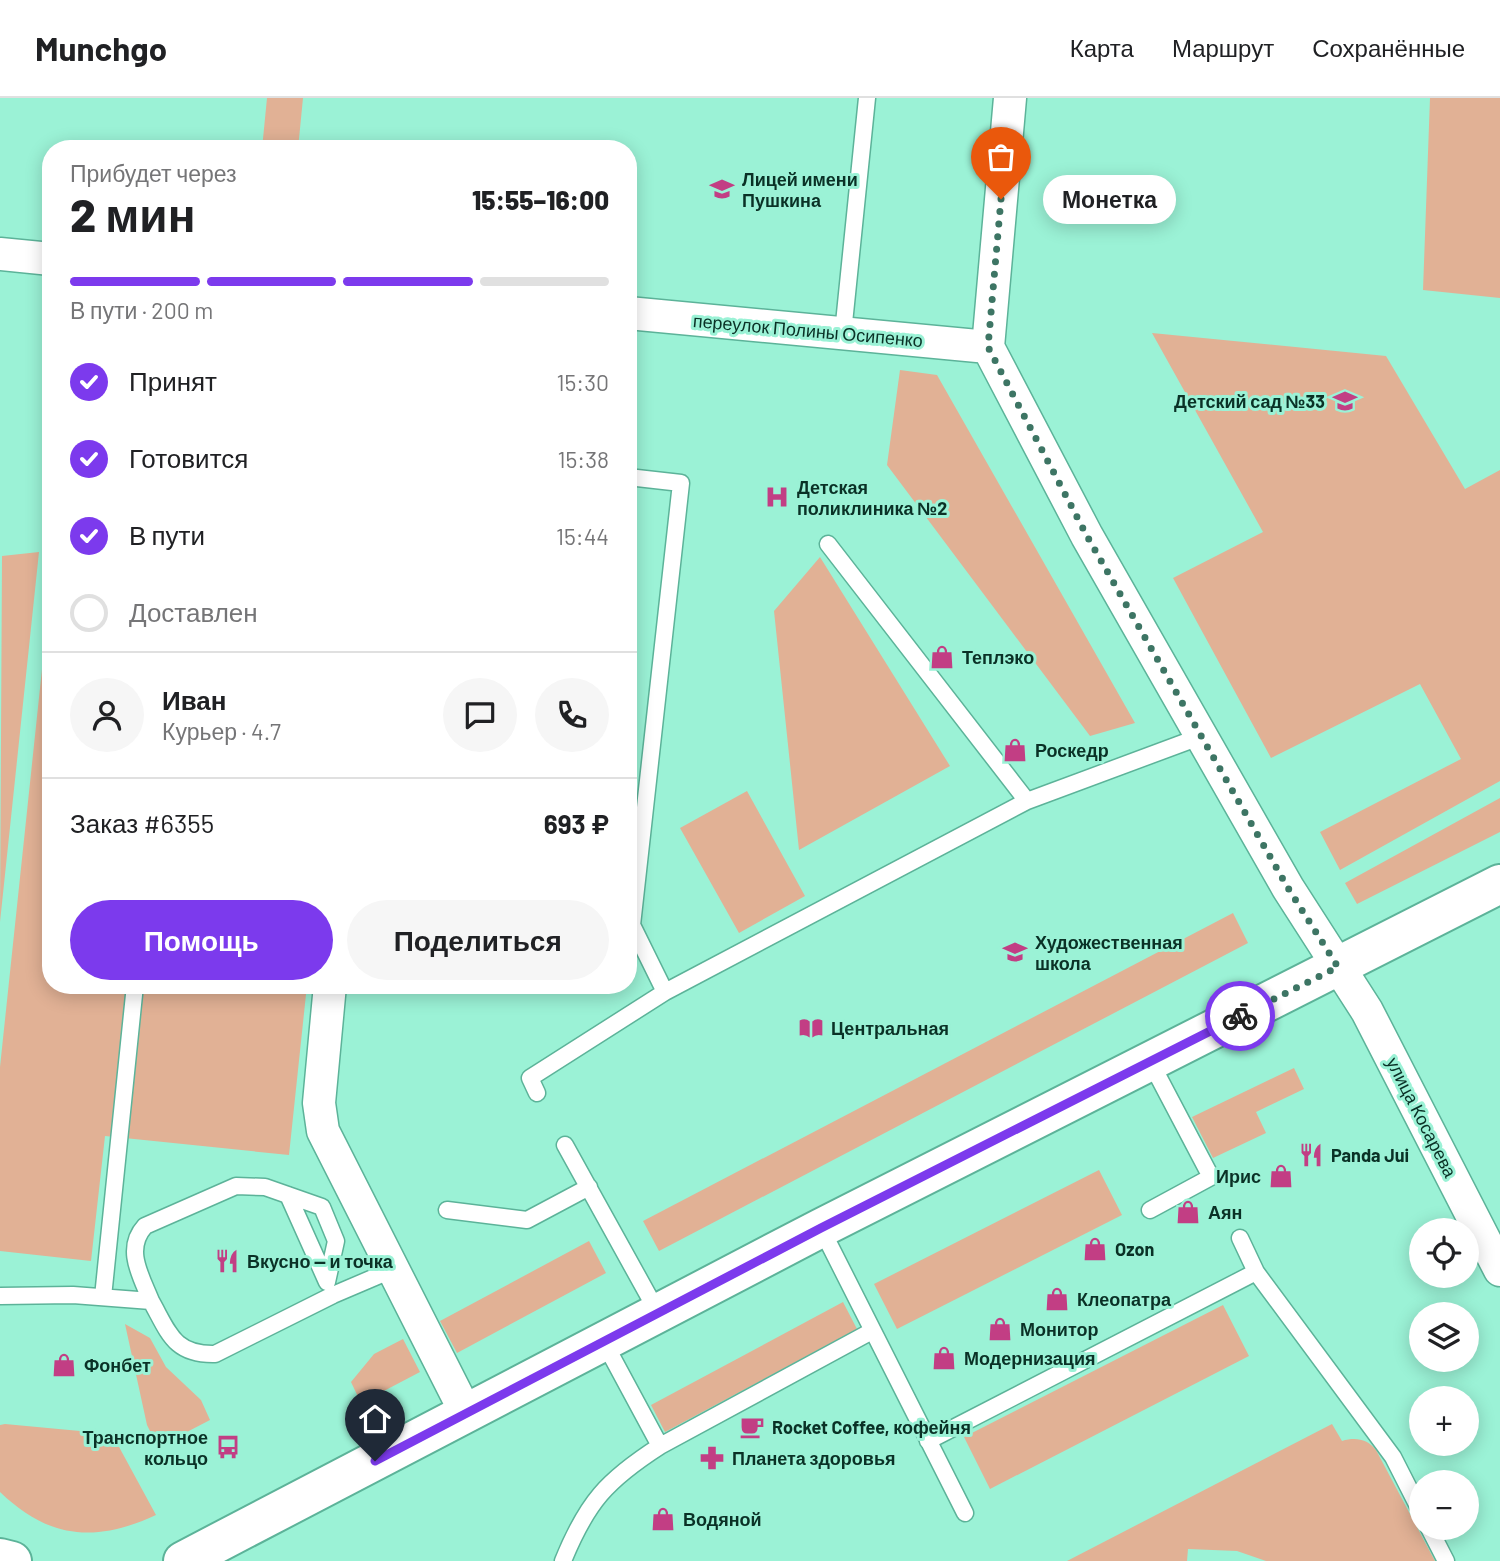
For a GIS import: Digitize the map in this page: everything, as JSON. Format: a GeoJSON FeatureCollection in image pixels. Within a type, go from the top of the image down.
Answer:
{"type":"FeatureCollection","features":[{"type":"Feature","properties":{"kind":"main road"},"geometry":{"type":"LineString","coordinates":[[183,1561],[821,1228],[1500,884]]}},
{"type":"Feature","properties":{"kind":"main road"},"geometry":{"type":"LineString","coordinates":[[0,1558],[12,1561]]}},
{"type":"Feature","properties":{"kind":"street"},"geometry":{"type":"LineString","coordinates":[[988,347],[1010,98]]}},
{"type":"Feature","properties":{"kind":"street"},"geometry":{"type":"LineString","coordinates":[[0,254],[42,257]]}},
{"type":"Feature","properties":{"kind":"street","name":"переулок Полины Осипенко"},"geometry":{"type":"LineString","coordinates":[[637,314],[988,347]]}},
{"type":"Feature","properties":{"kind":"street","name":"улица Косарева"},"geometry":{"type":"LineString","coordinates":[[988,347],[1087,536],[1288,888],[1367,1011],[1500,1270]]}},
{"type":"Feature","properties":{"kind":"street"},"geometry":{"type":"LineString","coordinates":[[329,994],[319,1103],[323,1131],[466,1413]]}},
{"type":"Feature","properties":{"kind":"lane"},"geometry":{"type":"LineString","coordinates":[[843,333],[867,98]]}},
{"type":"Feature","properties":{"kind":"lane"},"geometry":{"type":"LineString","coordinates":[[637,478],[681,483],[637,880]]}},
{"type":"Feature","properties":{"kind":"lane"},"geometry":{"type":"LineString","coordinates":[[828,544],[1027,801]]}},
{"type":"Feature","properties":{"kind":"lane"},"geometry":{"type":"LineString","coordinates":[[537,1093],[530,1078],[665,992],[1027,801],[1202,736]]}},
{"type":"Feature","properties":{"kind":"lane"},"geometry":{"type":"LineString","coordinates":[[637,935],[665,992]]}},
{"type":"Feature","properties":{"kind":"lane"},"geometry":{"type":"LineString","coordinates":[[103,1297],[134,994]]}},
{"type":"Feature","properties":{"kind":"lane"},"geometry":{"type":"LineString","coordinates":[[1150,1061],[1211,1177],[1150,1210]]}},
{"type":"Feature","properties":{"kind":"lane"},"geometry":{"type":"LineString","coordinates":[[565,1145],[658,1313]]}},
{"type":"Feature","properties":{"kind":"lane"},"geometry":{"type":"LineString","coordinates":[[330,1288],[336,1241],[322,1207],[265,1187],[236,1186],[145,1226],[138,1234],[134,1248],[136,1264],[151,1301],[171,1337],[183,1348],[198,1354],[215,1354],[330,1288],[394,1269]]}},
{"type":"Feature","properties":{"kind":"lane"},"geometry":{"type":"LineString","coordinates":[[447,1210],[527,1220],[589,1187]]}},
{"type":"Feature","properties":{"kind":"lane"},"geometry":{"type":"LineString","coordinates":[[288,1195],[330,1288]]}},
{"type":"Feature","properties":{"kind":"lane"},"geometry":{"type":"LineString","coordinates":[[821,1228],[965,1513]]}},
{"type":"Feature","properties":{"kind":"lane"},"geometry":{"type":"LineString","coordinates":[[1240,1238],[1256,1272],[1393,1457],[1409,1488]]}},
{"type":"Feature","properties":{"kind":"lane"},"geometry":{"type":"LineString","coordinates":[[928,1441],[1256,1272]]}},
{"type":"Feature","properties":{"kind":"lane"},"geometry":{"type":"LineString","coordinates":[[0,1296],[103,1297],[151,1301]]}},
{"type":"Feature","properties":{"kind":"lane"},"geometry":{"type":"LineString","coordinates":[[563,1561],[574,1534],[595,1499],[629,1466],[660,1446],[872,1331]]}},
{"type":"Feature","properties":{"kind":"lane"},"geometry":{"type":"LineString","coordinates":[[604,1342],[660,1446]]}},
{"type":"Feature","properties":{"kind":"lane"},"geometry":{"type":"LineString","coordinates":[[1435,1540],[1446,1561]]}},
{"type":"Feature","properties":{"kind":"shaded area"},"geometry":{"type":"Polygon","coordinates":[[[267,98],[303,98],[299,140],[263,140],[267,98]]]}},
{"type":"Feature","properties":{"kind":"shaded area"},"geometry":{"type":"Polygon","coordinates":[[[1430,98],[1500,98],[1500,298],[1423,290],[1430,98]]]}},
{"type":"Feature","properties":{"kind":"shaded area"},"geometry":{"type":"Polygon","coordinates":[[[1152,333],[1386,356],[1465,489],[1500,470],[1500,781],[1340,870],[1320,832],[1461,759],[1420,684],[1271,758],[1173,578],[1263,532],[1152,333]]]}},
{"type":"Feature","properties":{"kind":"shaded area"},"geometry":{"type":"Polygon","coordinates":[[[900,370],[937,375],[1135,723],[1090,736],[887,465],[900,370]]]}},
{"type":"Feature","properties":{"kind":"shaded area"},"geometry":{"type":"Polygon","coordinates":[[[39,552],[0,922],[2,556],[39,552]]]}},
{"type":"Feature","properties":{"kind":"shaded area"},"geometry":{"type":"Polygon","coordinates":[[[820,557],[950,766],[799,850],[774,611],[820,557]]]}},
{"type":"Feature","properties":{"kind":"shaded area"},"geometry":{"type":"Polygon","coordinates":[[[42,669],[42,994],[306,994],[289,1155],[105,1136],[91,1261],[0,1251],[0,1067],[42,669]]]}},
{"type":"Feature","properties":{"kind":"shaded area"},"geometry":{"type":"Polygon","coordinates":[[[747,791],[805,896],[739,933],[680,828],[747,791]]]}},
{"type":"Feature","properties":{"kind":"shaded area"},"geometry":{"type":"Polygon","coordinates":[[[1500,798],[1500,832],[1357,904],[1345,883],[1500,798]]]}},
{"type":"Feature","properties":{"kind":"shaded area"},"geometry":{"type":"Polygon","coordinates":[[[1233,913],[1248,943],[659,1251],[643,1221],[1233,913]]]}},
{"type":"Feature","properties":{"kind":"shaded area"},"geometry":{"type":"Polygon","coordinates":[[[1294,1068],[1304,1089],[1256,1112],[1266,1133],[1213,1158],[1192,1117],[1294,1068]]]}},
{"type":"Feature","properties":{"kind":"shaded area"},"geometry":{"type":"Polygon","coordinates":[[[1099,1170],[1122,1215],[897,1329],[874,1284],[1099,1170]]]}},
{"type":"Feature","properties":{"kind":"shaded area"},"geometry":{"type":"Polygon","coordinates":[[[589,1241],[606,1273],[457,1353],[440,1321],[589,1241]]]}},
{"type":"Feature","properties":{"kind":"shaded area"},"geometry":{"type":"Polygon","coordinates":[[[843,1302],[857,1329],[665,1432],[651,1405],[843,1302]]]}},
{"type":"Feature","properties":{"kind":"shaded area"},"geometry":{"type":"Polygon","coordinates":[[[1223,1305],[1249,1356],[990,1489],[964,1437],[1223,1305]]]}},
{"type":"Feature","properties":{"kind":"shaded area"},"geometry":{"type":"Polygon","coordinates":[[[125,1324],[150,1338],[166,1367],[201,1400],[210,1420],[158,1447],[147,1425],[125,1324]]]}},
{"type":"Feature","properties":{"kind":"shaded area"},"geometry":{"type":"Polygon","coordinates":[[[403,1339],[420,1372],[361,1403],[351,1382],[374,1354],[403,1339]]]}},
{"type":"Feature","properties":{"kind":"shaded area"},"geometry":{"type":"Polygon","coordinates":[[[1332,1424],[1342,1441],[1361,1440],[1376,1450],[1409,1512],[1409,1540],[1424,1540],[1435,1561],[1266,1561],[1237,1551],[1188,1549],[1187,1561],[1067,1561],[1332,1424]]]}},
{"type":"Feature","properties":{"kind":"shaded area"},"geometry":{"type":"Polygon","coordinates":[[[0,1425],[112,1434],[156,1515],[113,1530],[93,1532],[74,1532],[36,1519],[0,1492],[0,1425]]]}},
{"type":"Feature","properties":{"kind":"way so far"},"geometry":{"type":"LineString","coordinates":[[1001,199],[988,347],[1087,536],[1288,888],[1338,967],[1240,1016]]}},
{"type":"Feature","properties":{"kind":"place","name":"Лицей имени Пушкина"},"geometry":{"type":"Point","coordinates":[722,189]}},
{"type":"Feature","properties":{"kind":"place","name":"Монетка"},"geometry":{"type":"Point","coordinates":[1001,199]}},
{"type":"Feature","properties":{"kind":"place","name":"Детский сад №33"},"geometry":{"type":"Point","coordinates":[1345,401]}},
{"type":"Feature","properties":{"kind":"place","name":"Детская поликлиника №2"},"geometry":{"type":"Point","coordinates":[777,497]}},
{"type":"Feature","properties":{"kind":"place","name":"Теплэко"},"geometry":{"type":"Point","coordinates":[942,657]}},
{"type":"Feature","properties":{"kind":"place","name":"Роскедр"},"geometry":{"type":"Point","coordinates":[1015,750]}},
{"type":"Feature","properties":{"kind":"place","name":"Художественная школа"},"geometry":{"type":"Point","coordinates":[1015,952]}},
{"type":"Feature","properties":{"kind":"place","name":"Центральная"},"geometry":{"type":"Point","coordinates":[811,1028]}},
{"type":"Feature","properties":{"kind":"place","name":"Panda Jui"},"geometry":{"type":"Point","coordinates":[1311,1155]}},
{"type":"Feature","properties":{"kind":"place","name":"Ирис"},"geometry":{"type":"Point","coordinates":[1281,1176]}},
{"type":"Feature","properties":{"kind":"place","name":"Аян"},"geometry":{"type":"Point","coordinates":[1188,1212]}},
{"type":"Feature","properties":{"kind":"place","name":"Ozon"},"geometry":{"type":"Point","coordinates":[1095,1249]}},
{"type":"Feature","properties":{"kind":"place","name":"Вкусно — и точка"},"geometry":{"type":"Point","coordinates":[227,1261]}},
{"type":"Feature","properties":{"kind":"place","name":"Клеопатра"},"geometry":{"type":"Point","coordinates":[1057,1299]}},
{"type":"Feature","properties":{"kind":"place","name":"Монитор"},"geometry":{"type":"Point","coordinates":[1000,1329]}},
{"type":"Feature","properties":{"kind":"place","name":"Модернизация"},"geometry":{"type":"Point","coordinates":[944,1358]}},
{"type":"Feature","properties":{"kind":"place","name":"Фонбет"},"geometry":{"type":"Point","coordinates":[64,1365]}},
{"type":"Feature","properties":{"kind":"place","name":"Rocket Coffee, кофейня"},"geometry":{"type":"Point","coordinates":[752,1427]}},
{"type":"Feature","properties":{"kind":"place","name":"Транспортное кольцо"},"geometry":{"type":"Point","coordinates":[228,1447]}},
{"type":"Feature","properties":{"kind":"place","name":"Планета здоровья"},"geometry":{"type":"Point","coordinates":[712,1458]}},
{"type":"Feature","properties":{"kind":"place","name":"Водяной"},"geometry":{"type":"Point","coordinates":[663,1519]}},
{"type":"Feature","properties":{"kind":"route"},"geometry":{"type":"LineString","coordinates":[[375,1461],[821,1228],[1240,1016]]}}]}
